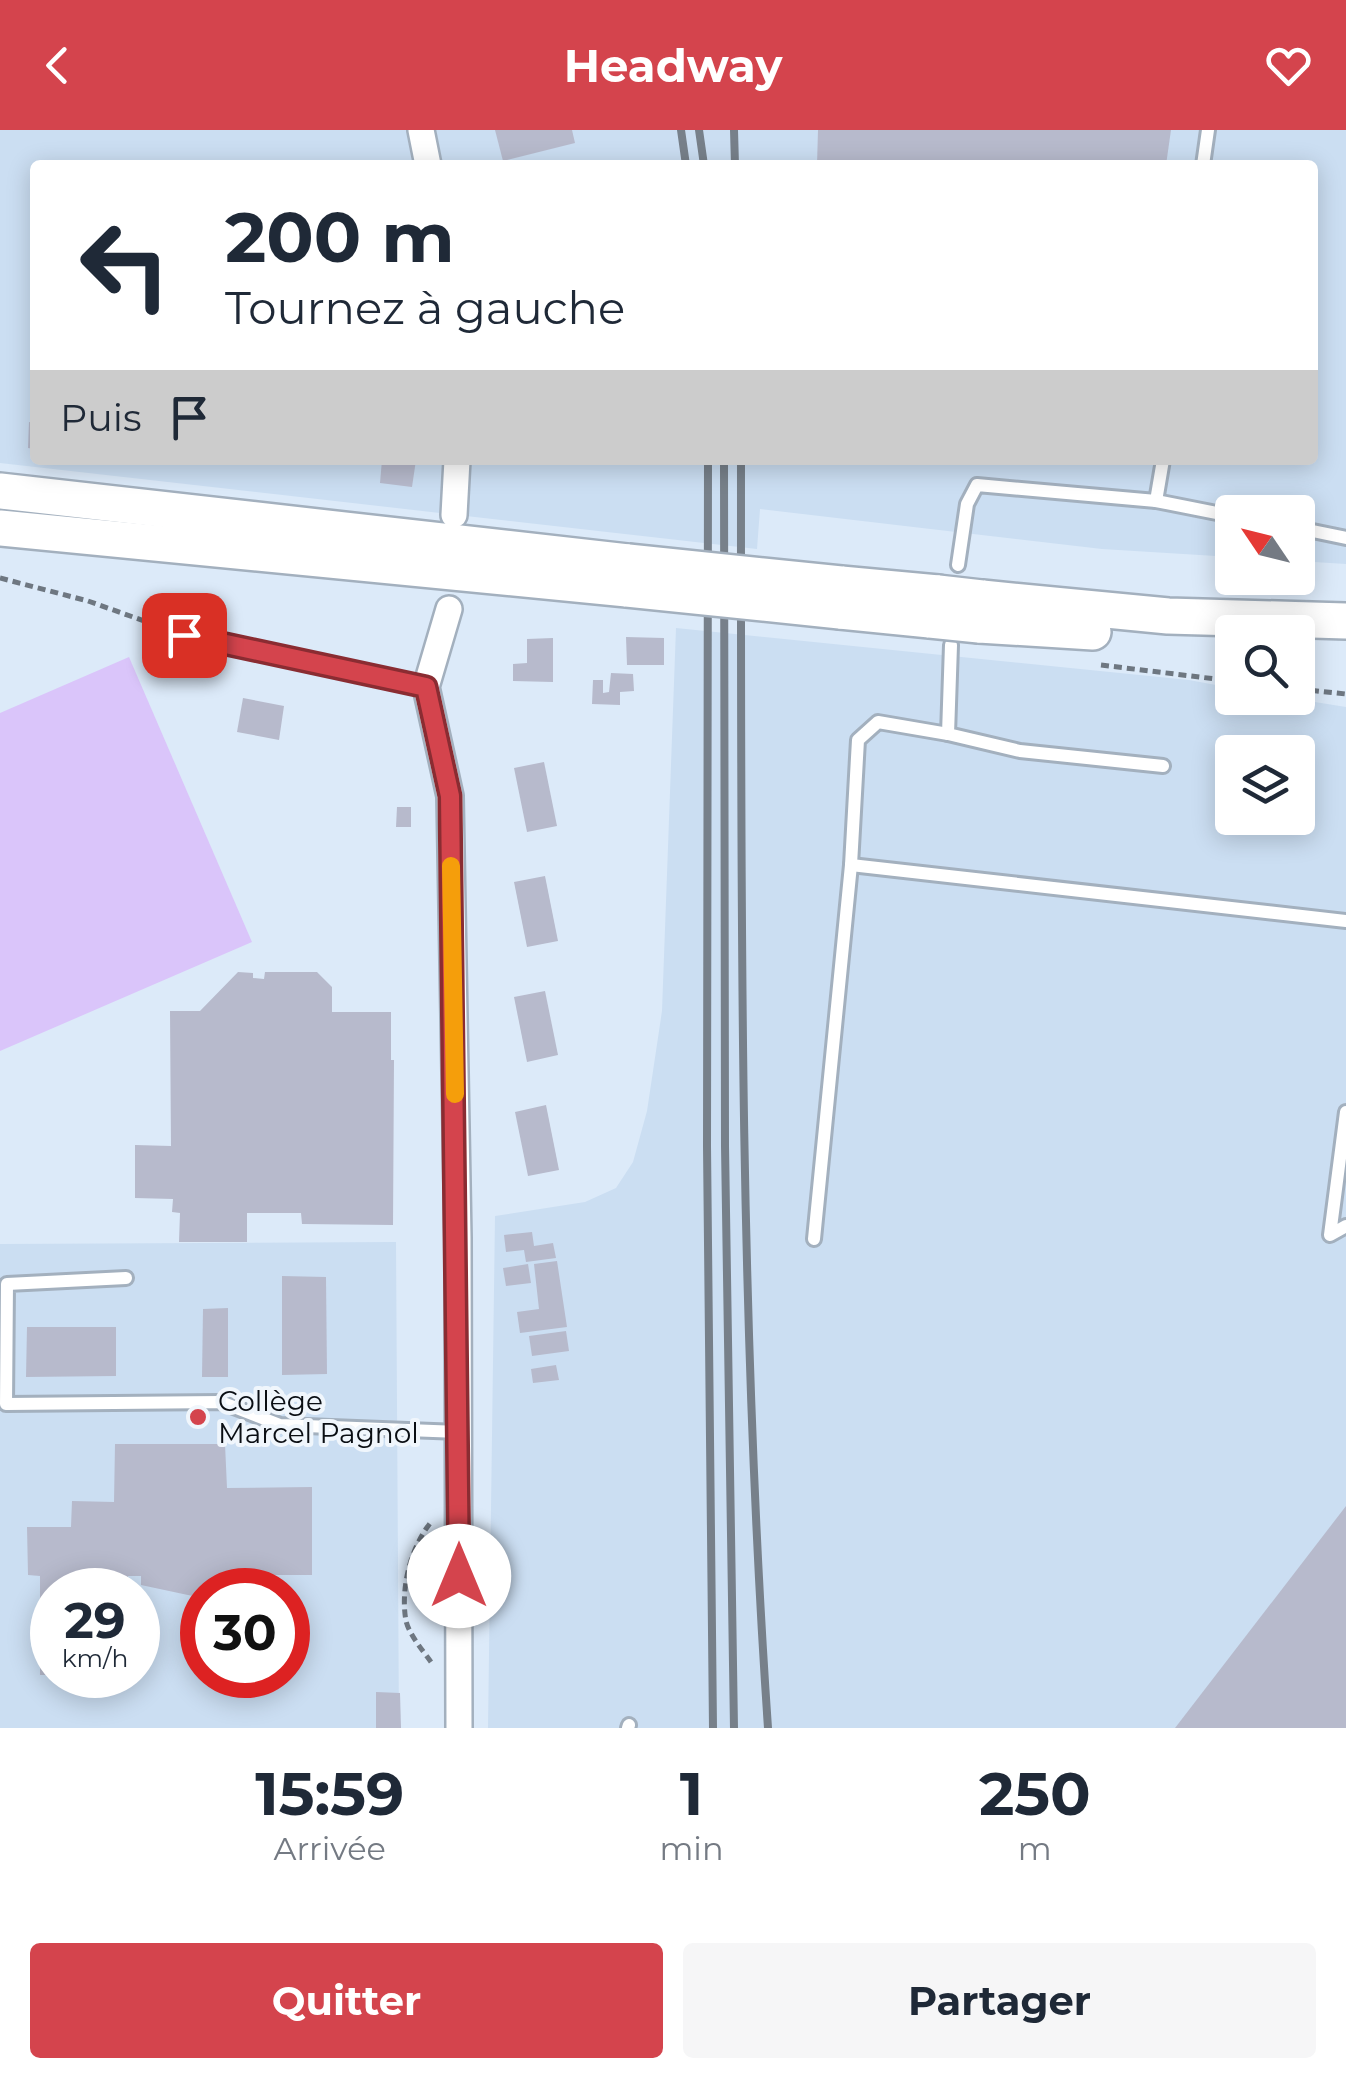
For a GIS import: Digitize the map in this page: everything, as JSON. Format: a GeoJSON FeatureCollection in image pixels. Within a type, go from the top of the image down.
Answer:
{"type":"FeatureCollection","features":[{"type":"Feature","properties":{"kind":"street"},"geometry":{"type":"LineString","coordinates":[[422,130],[427,160]]}},
{"type":"Feature","properties":{"kind":"street"},"geometry":{"type":"LineString","coordinates":[[454,516],[457,465]]}},
{"type":"Feature","properties":{"kind":"street"},"geometry":{"type":"LineString","coordinates":[[0,491],[628,575],[1215,636]]}},
{"type":"Feature","properties":{"kind":"street"},"geometry":{"type":"LineString","coordinates":[[0,528],[628,575]]}},
{"type":"Feature","properties":{"kind":"street"},"geometry":{"type":"LineString","coordinates":[[956,608],[1346,621]]}},
{"type":"Feature","properties":{"kind":"street"},"geometry":{"type":"LineString","coordinates":[[449,609],[426,687],[450,796],[460,1728]]}},
{"type":"Feature","properties":{"kind":"street"},"geometry":{"type":"LineString","coordinates":[[1315,639],[1346,638]]}},
{"type":"Feature","properties":{"kind":"lane"},"geometry":{"type":"LineString","coordinates":[[1204,160],[1208,130]]}},
{"type":"Feature","properties":{"kind":"lane"},"geometry":{"type":"LineString","coordinates":[[1156,501],[1162,465]]}},
{"type":"Feature","properties":{"kind":"lane"},"geometry":{"type":"LineString","coordinates":[[948,734],[967,504],[978,485],[1156,501],[1215,513]]}},
{"type":"Feature","properties":{"kind":"lane"},"geometry":{"type":"LineString","coordinates":[[1315,532],[1346,538]]}},
{"type":"Feature","properties":{"kind":"lane"},"geometry":{"type":"LineString","coordinates":[[184,635],[426,687]]}},
{"type":"Feature","properties":{"kind":"lane"},"geometry":{"type":"LineString","coordinates":[[814,1239],[851,865],[858,740],[878,722],[1020,750],[1163,766]]}},
{"type":"Feature","properties":{"kind":"lane"},"geometry":{"type":"LineString","coordinates":[[851,865],[1346,921]]}},
{"type":"Feature","properties":{"kind":"lane"},"geometry":{"type":"LineString","coordinates":[[1346,1112],[1330,1236],[1346,1226]]}},
{"type":"Feature","properties":{"kind":"lane"},"geometry":{"type":"LineString","coordinates":[[126,1278],[7,1284],[6,1404],[221,1402],[280,1425],[459,1432]]}},
{"type":"Feature","properties":{"kind":"path"},"geometry":{"type":"LineString","coordinates":[[0,578],[88,601],[184,635]]}},
{"type":"Feature","properties":{"kind":"path"},"geometry":{"type":"LineString","coordinates":[[1315,691],[1346,694]]}},
{"type":"Feature","properties":{"kind":"path"},"geometry":{"type":"LineString","coordinates":[[459,1509],[440,1511],[417,1539],[406,1585],[406,1624],[430,1662],[441,1669],[459,1670]]}},
{"type":"Feature","properties":{"kind":"shaded area"},"geometry":{"type":"Polygon","coordinates":[[[0,130],[1346,130],[1346,564],[1315,562],[1315,495],[1215,495],[1215,556],[1102,549],[760,509],[757,549],[0,463],[0,130]]]}},
{"type":"Feature","properties":{"kind":"shaded area"},"geometry":{"type":"Polygon","coordinates":[[[676,628],[1189,680],[1215,685],[1215,715],[1315,715],[1315,702],[1346,707],[1346,1728],[488,1728],[495,1216],[585,1202],[616,1188],[633,1162],[647,1111],[662,1011],[676,628]]]}},
{"type":"Feature","properties":{"kind":"shaded area"},"geometry":{"type":"Polygon","coordinates":[[[129,657],[252,942],[0,1051],[0,713],[129,657]]]}},
{"type":"Feature","properties":{"kind":"shaded area","name":"Collège Marcel Pagnol"},"geometry":{"type":"Polygon","coordinates":[[[396,1242],[399,1728],[0,1728],[0,1244],[396,1242]]]}},
{"type":"Feature","properties":{"kind":"building"},"geometry":{"type":"Polygon","coordinates":[[[495,130],[572,130],[575,143],[503,160],[495,130]]]}},
{"type":"Feature","properties":{"kind":"building"},"geometry":{"type":"Polygon","coordinates":[[[818,130],[1171,130],[1167,160],[817,160],[818,130]]]}},
{"type":"Feature","properties":{"kind":"building"},"geometry":{"type":"Polygon","coordinates":[[[382,465],[415,465],[412,487],[380,483],[382,465]]]}},
{"type":"Feature","properties":{"kind":"building"},"geometry":{"type":"Polygon","coordinates":[[[626,637],[664,638],[664,665],[627,665],[626,637]]]}},
{"type":"Feature","properties":{"kind":"building"},"geometry":{"type":"Polygon","coordinates":[[[553,638],[553,682],[513,681],[513,664],[527,663],[527,639],[553,638]]]}},
{"type":"Feature","properties":{"kind":"building"},"geometry":{"type":"Polygon","coordinates":[[[611,673],[633,674],[634,691],[620,692],[620,705],[592,704],[593,680],[603,680],[603,693],[609,692],[611,673]]]}},
{"type":"Feature","properties":{"kind":"building"},"geometry":{"type":"Polygon","coordinates":[[[243,698],[284,706],[279,740],[237,732],[243,698]]]}},
{"type":"Feature","properties":{"kind":"building"},"geometry":{"type":"Polygon","coordinates":[[[544,762],[557,826],[527,832],[514,768],[544,762]]]}},
{"type":"Feature","properties":{"kind":"building"},"geometry":{"type":"Polygon","coordinates":[[[397,807],[411,807],[411,827],[396,827],[397,807]]]}},
{"type":"Feature","properties":{"kind":"building"},"geometry":{"type":"Polygon","coordinates":[[[545,876],[558,941],[527,947],[514,882],[545,876]]]}},
{"type":"Feature","properties":{"kind":"building"},"geometry":{"type":"Polygon","coordinates":[[[238,972],[264,979],[265,972],[317,972],[332,987],[332,1012],[391,1012],[393,1225],[302,1224],[301,1213],[247,1213],[247,1242],[179,1242],[180,1213],[172,1212],[173,1199],[135,1198],[135,1145],[171,1146],[170,1011],[200,1011],[238,972]]]}},
{"type":"Feature","properties":{"kind":"building"},"geometry":{"type":"Polygon","coordinates":[[[545,991],[558,1055],[527,1062],[514,997],[545,991]]]}},
{"type":"Feature","properties":{"kind":"building"},"geometry":{"type":"Polygon","coordinates":[[[546,1105],[559,1170],[528,1176],[515,1112],[546,1105]]]}},
{"type":"Feature","properties":{"kind":"building"},"geometry":{"type":"Polygon","coordinates":[[[532,1232],[534,1246],[553,1243],[556,1258],[526,1262],[524,1250],[506,1252],[504,1235],[532,1232]]]}},
{"type":"Feature","properties":{"kind":"building"},"geometry":{"type":"Polygon","coordinates":[[[557,1261],[567,1327],[520,1333],[517,1312],[539,1309],[534,1264],[557,1261]]]}},
{"type":"Feature","properties":{"kind":"building"},"geometry":{"type":"Polygon","coordinates":[[[528,1264],[531,1283],[506,1286],[503,1268],[528,1264]]]}},
{"type":"Feature","properties":{"kind":"building"},"geometry":{"type":"Polygon","coordinates":[[[282,1276],[326,1277],[327,1374],[282,1375],[282,1276]]]}},
{"type":"Feature","properties":{"kind":"building"},"geometry":{"type":"Polygon","coordinates":[[[228,1308],[228,1377],[202,1377],[203,1309],[228,1308]]]}},
{"type":"Feature","properties":{"kind":"building"},"geometry":{"type":"Polygon","coordinates":[[[27,1327],[116,1327],[116,1376],[26,1377],[27,1327]]]}},
{"type":"Feature","properties":{"kind":"building"},"geometry":{"type":"Polygon","coordinates":[[[566,1331],[569,1351],[532,1356],[529,1336],[566,1331]]]}},
{"type":"Feature","properties":{"kind":"building"},"geometry":{"type":"Polygon","coordinates":[[[556,1365],[559,1380],[533,1383],[531,1369],[556,1365]]]}},
{"type":"Feature","properties":{"kind":"building"},"geometry":{"type":"Polygon","coordinates":[[[115,1444],[225,1444],[227,1488],[312,1487],[312,1575],[310,1568],[180,1568],[180,1593],[160,1589],[160,1568],[30,1568],[28,1575],[27,1527],[71,1527],[72,1501],[114,1502],[115,1444]]]}},
{"type":"Feature","properties":{"kind":"building"},"geometry":{"type":"Polygon","coordinates":[[[1346,1506],[1346,1728],[1175,1728],[1346,1506]]]}},
{"type":"Feature","properties":{"kind":"building"},"geometry":{"type":"Polygon","coordinates":[[[376,1692],[400,1693],[401,1728],[376,1728],[376,1692]]]}},
{"type":"Feature","properties":{"kind":"railway"},"geometry":{"type":"LineString","coordinates":[[681,130],[685,160]]}},
{"type":"Feature","properties":{"kind":"railway"},"geometry":{"type":"LineString","coordinates":[[699,130],[703,160]]}},
{"type":"Feature","properties":{"kind":"railway"},"geometry":{"type":"LineString","coordinates":[[734,130],[735,160]]}},
{"type":"Feature","properties":{"kind":"railway"},"geometry":{"type":"LineString","coordinates":[[708,465],[707,1146],[713,1728]]}},
{"type":"Feature","properties":{"kind":"railway"},"geometry":{"type":"LineString","coordinates":[[724,465],[725,1146],[734,1728]]}},
{"type":"Feature","properties":{"kind":"railway"},"geometry":{"type":"LineString","coordinates":[[741,465],[747,1253],[768,1728]]}},
{"type":"Feature","properties":{"kind":"slow traffic"},"geometry":{"type":"LineString","coordinates":[[451,866],[455,1094]]}},
{"type":"Feature","properties":{"kind":"place","name":"Collège Marcel Pagnol"},"geometry":{"type":"Point","coordinates":[198,1417]}},
{"type":"Feature","properties":{"kind":"route"},"geometry":{"type":"LineString","coordinates":[[184,635],[426,687],[450,796],[459,1576]]}}]}
